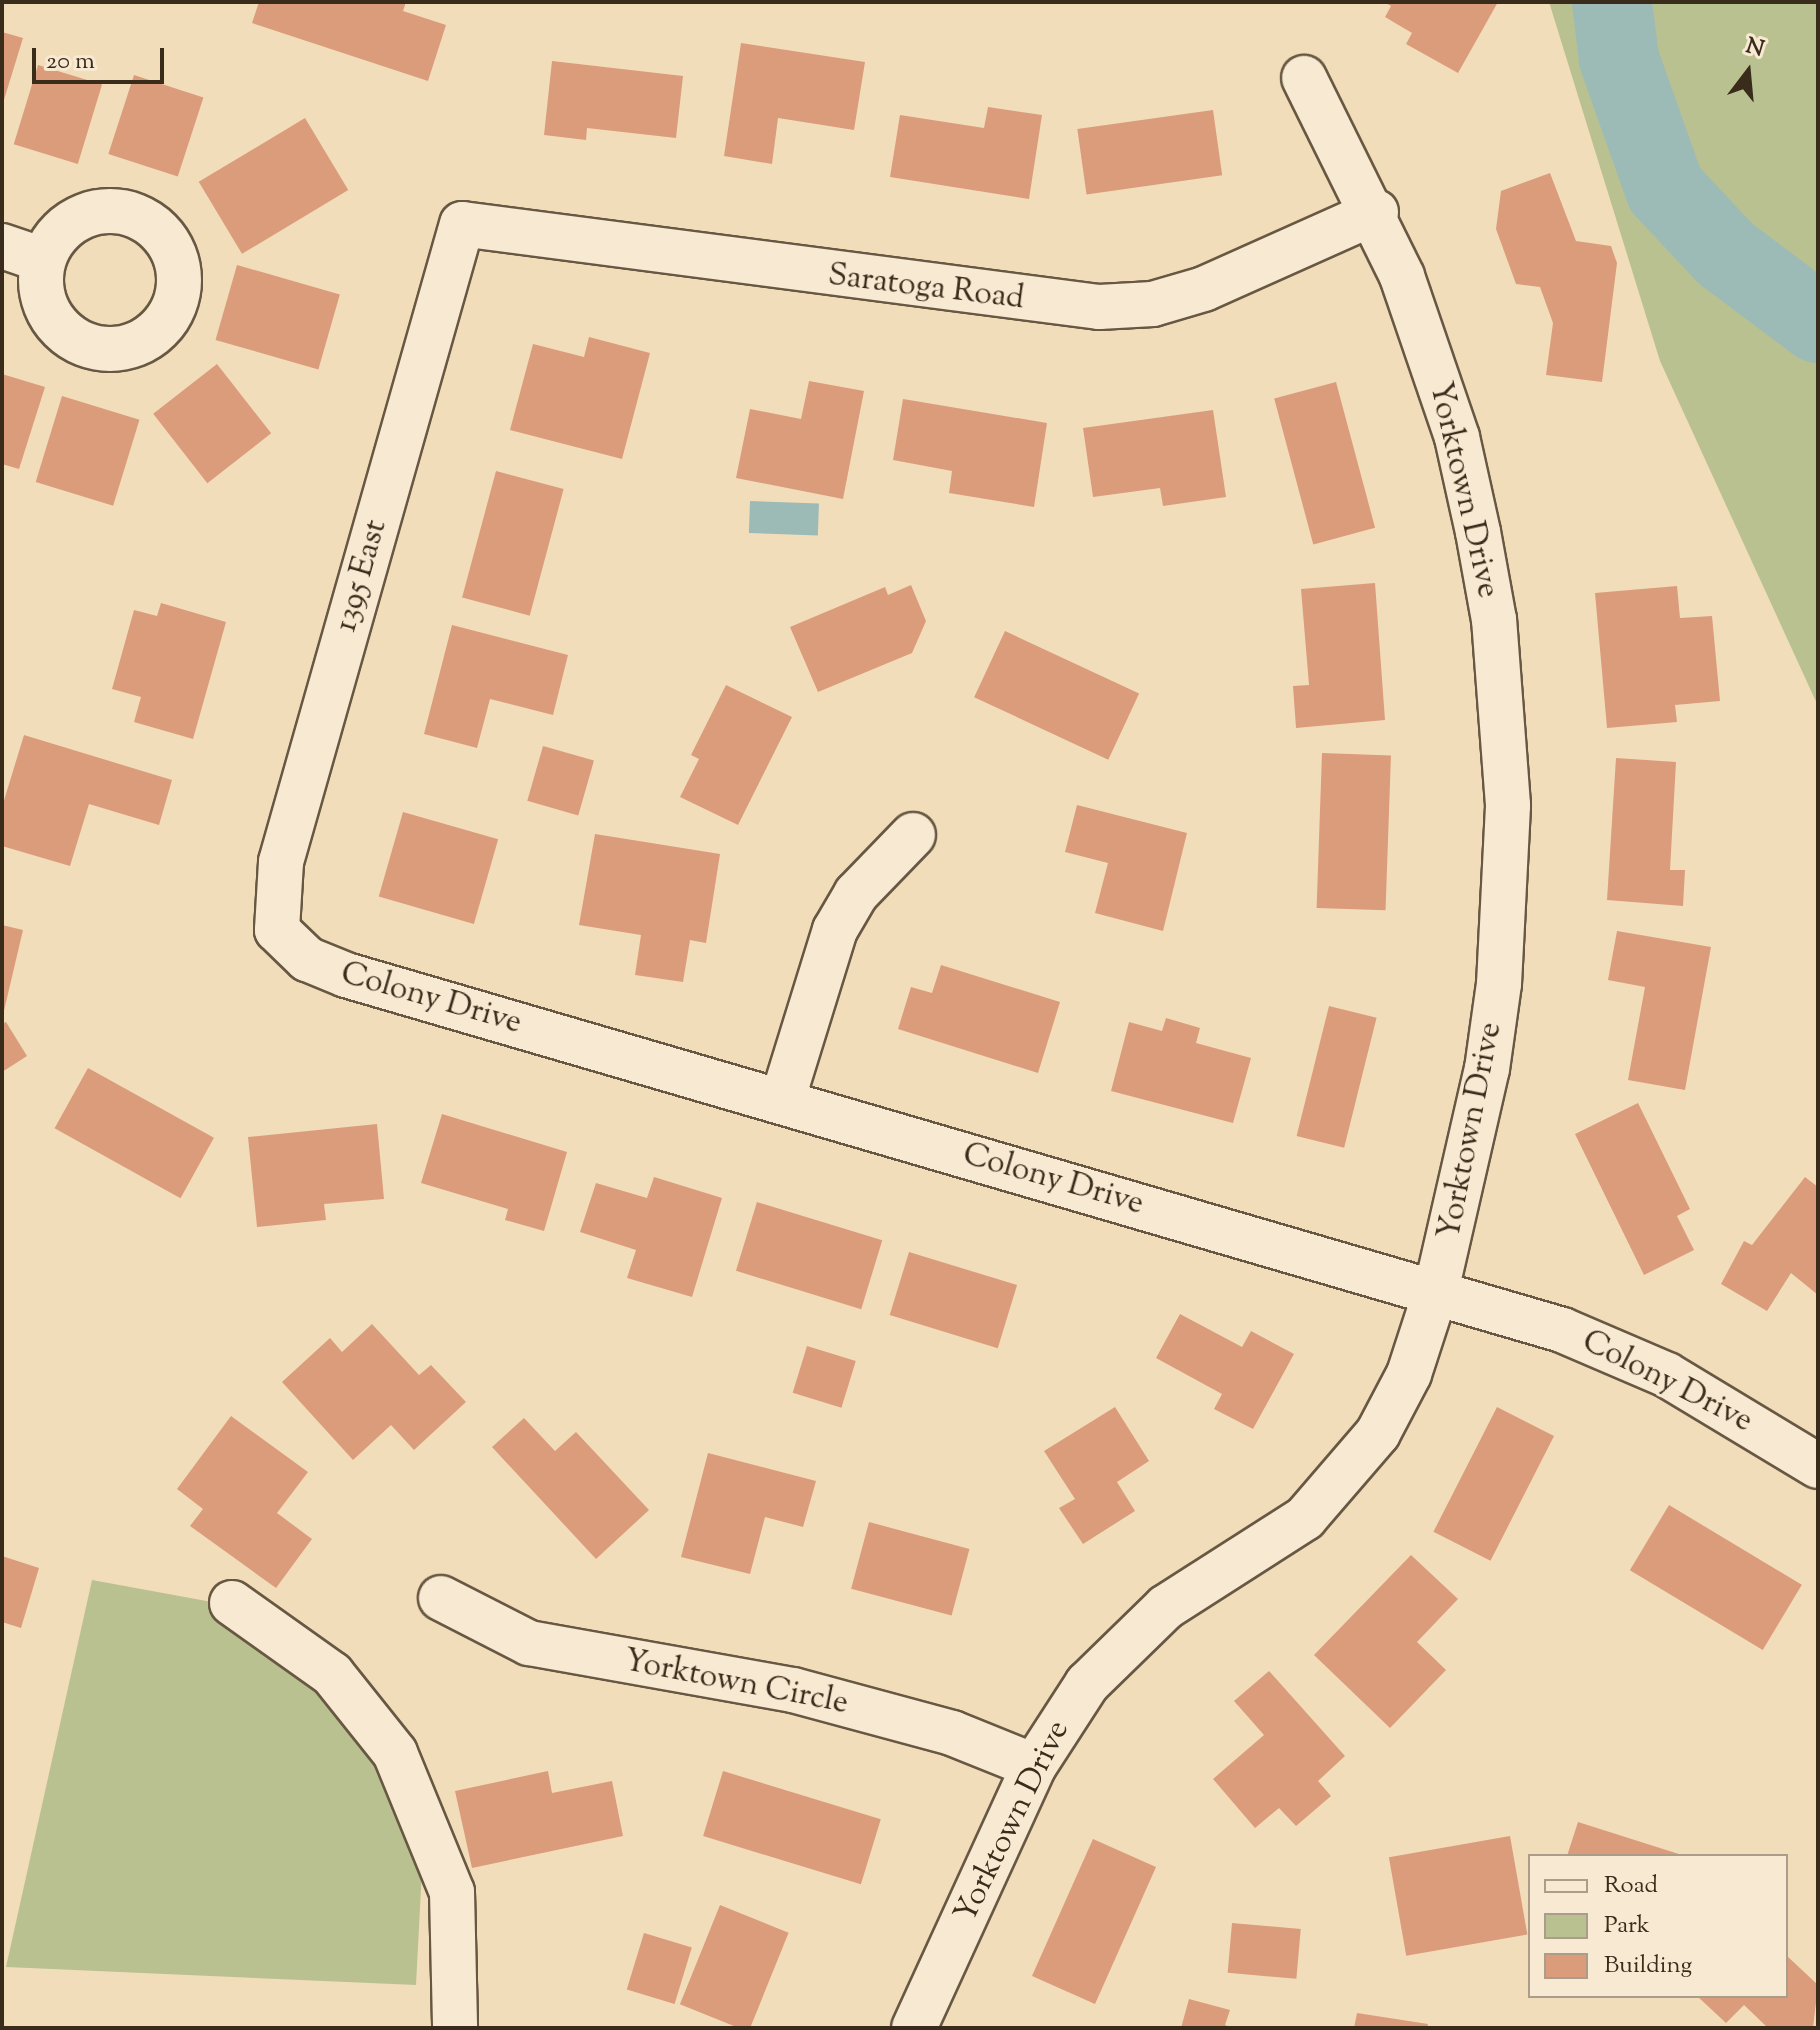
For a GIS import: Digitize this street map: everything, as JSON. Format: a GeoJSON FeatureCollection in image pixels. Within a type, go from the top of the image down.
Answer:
{"type":"FeatureCollection","features":[{"type":"Feature","properties":{"kind":"street","name":"Yorktown Drive"},"geometry":{"type":"LineString","coordinates":[[914,2028],[1034,1766],[1074,1701],[1134,1634],[1200,1582],[1283,1536],[1356,1462],[1400,1394],[1436,1291],[1499,984],[1508,805],[1503,713],[1494,620],[1457,437],[1376,212],[1304,78]]}},
{"type":"Feature","properties":{"kind":"street","name":"Saratoga Road"},"geometry":{"type":"LineString","coordinates":[[462,224],[1099,307],[1153,304],[1204,289],[1376,212]]}},
{"type":"Feature","properties":{"kind":"street","name":"1395 East"},"geometry":{"type":"LineString","coordinates":[[277,930],[281,862],[462,224]]}},
{"type":"Feature","properties":{"kind":"street"},"geometry":{"type":"LineString","coordinates":[[2,246],[43,260]]}},
{"type":"Feature","properties":{"kind":"street"},"geometry":{"type":"LineString","coordinates":[[782,1101],[840,921],[913,835]]}},
{"type":"Feature","properties":{"kind":"street","name":"Colony Drive"},"geometry":{"type":"LineString","coordinates":[[277,930],[325,968],[1436,1291],[1614,1350],[1818,1466]]}},
{"type":"Feature","properties":{"kind":"street","name":"Yorktown Circle"},"geometry":{"type":"LineString","coordinates":[[441,1598],[529,1643],[793,1690],[952,1733],[1034,1766]]}},
{"type":"Feature","properties":{"kind":"street"},"geometry":{"type":"LineString","coordinates":[[232,1603],[332,1674],[395,1753],[452,1892],[455,2028]]}},
{"type":"Feature","properties":{"kind":"green space"},"geometry":{"type":"Polygon","coordinates":[[[1549,2],[1818,2],[1818,706],[1660,361],[1549,2]]]}},
{"type":"Feature","properties":{"kind":"green space"},"geometry":{"type":"Polygon","coordinates":[[[92,1580],[223,1604],[332,1684],[424,1831],[416,1985],[6,1967],[92,1580]]]}},
{"type":"Feature","properties":{"kind":"water"},"geometry":{"type":"Polygon","coordinates":[[[750,501],[819,503],[818,535],[749,533],[750,501]]]}},
{"type":"Feature","properties":{"kind":"building"},"geometry":{"type":"Polygon","coordinates":[[[259,2],[406,2],[403,11],[446,25],[428,81],[252,23],[259,2]]]}},
{"type":"Feature","properties":{"kind":"building"},"geometry":{"type":"Polygon","coordinates":[[[1384,2],[1498,2],[1458,73],[1406,44],[1412,33],[1385,17],[1391,6],[1384,2]]]}},
{"type":"Feature","properties":{"kind":"building"},"geometry":{"type":"Polygon","coordinates":[[[2,32],[23,38],[3,103],[2,103],[2,32]]]}},
{"type":"Feature","properties":{"kind":"building"},"geometry":{"type":"Polygon","coordinates":[[[741,43],[865,62],[854,130],[778,118],[772,164],[724,156],[741,43]]]}},
{"type":"Feature","properties":{"kind":"building"},"geometry":{"type":"Polygon","coordinates":[[[552,61],[683,76],[676,138],[587,128],[586,140],[544,135],[552,61]]]}},
{"type":"Feature","properties":{"kind":"building"},"geometry":{"type":"Polygon","coordinates":[[[38,65],[102,85],[78,164],[14,144],[38,65]]]}},
{"type":"Feature","properties":{"kind":"building"},"geometry":{"type":"Polygon","coordinates":[[[134,75],[203,98],[178,176],[108,154],[134,75]]]}},
{"type":"Feature","properties":{"kind":"building"},"geometry":{"type":"Polygon","coordinates":[[[988,107],[1042,115],[1029,199],[890,177],[900,115],[984,128],[988,107]]]}},
{"type":"Feature","properties":{"kind":"building"},"geometry":{"type":"Polygon","coordinates":[[[1213,110],[1222,175],[1087,194],[1077,129],[1213,110]]]}},
{"type":"Feature","properties":{"kind":"building"},"geometry":{"type":"Polygon","coordinates":[[[305,118],[348,190],[242,254],[199,182],[305,118]]]}},
{"type":"Feature","properties":{"kind":"building"},"geometry":{"type":"Polygon","coordinates":[[[1550,173],[1576,241],[1611,246],[1617,263],[1602,382],[1546,375],[1553,323],[1540,287],[1516,284],[1496,229],[1501,191],[1550,173]]]}},
{"type":"Feature","properties":{"kind":"building"},"geometry":{"type":"Polygon","coordinates":[[[237,265],[340,294],[318,369],[216,340],[237,265]]]}},
{"type":"Feature","properties":{"kind":"building"},"geometry":{"type":"Polygon","coordinates":[[[589,337],[650,353],[622,459],[510,430],[533,344],[584,357],[589,337]]]}},
{"type":"Feature","properties":{"kind":"building"},"geometry":{"type":"Polygon","coordinates":[[[217,364],[271,433],[207,483],[153,414],[217,364]]]}},
{"type":"Feature","properties":{"kind":"building"},"geometry":{"type":"Polygon","coordinates":[[[2,374],[45,387],[19,469],[2,464],[2,374]]]}},
{"type":"Feature","properties":{"kind":"building"},"geometry":{"type":"Polygon","coordinates":[[[809,381],[864,391],[843,499],[736,478],[750,409],[801,419],[809,381]]]}},
{"type":"Feature","properties":{"kind":"building"},"geometry":{"type":"Polygon","coordinates":[[[1336,382],[1375,528],[1313,544],[1274,399],[1336,382]]]}},
{"type":"Feature","properties":{"kind":"building"},"geometry":{"type":"Polygon","coordinates":[[[62,396],[139,420],[113,506],[36,482],[62,396]]]}},
{"type":"Feature","properties":{"kind":"building"},"geometry":{"type":"Polygon","coordinates":[[[903,399],[1047,423],[1034,507],[949,493],[952,471],[893,460],[903,399]]]}},
{"type":"Feature","properties":{"kind":"building"},"geometry":{"type":"Polygon","coordinates":[[[1213,410],[1226,497],[1163,506],[1160,488],[1093,497],[1083,428],[1213,410]]]}},
{"type":"Feature","properties":{"kind":"building"},"geometry":{"type":"Polygon","coordinates":[[[496,471],[564,489],[530,616],[462,598],[496,471]]]}},
{"type":"Feature","properties":{"kind":"building"},"geometry":{"type":"Polygon","coordinates":[[[1375,583],[1385,720],[1296,728],[1293,686],[1309,685],[1301,589],[1375,583]]]}},
{"type":"Feature","properties":{"kind":"building"},"geometry":{"type":"Polygon","coordinates":[[[911,585],[926,621],[912,653],[818,692],[790,627],[885,587],[888,595],[911,585]]]}},
{"type":"Feature","properties":{"kind":"building"},"geometry":{"type":"Polygon","coordinates":[[[1677,586],[1680,618],[1712,616],[1720,701],[1675,705],[1677,722],[1607,728],[1595,593],[1677,586]]]}},
{"type":"Feature","properties":{"kind":"building"},"geometry":{"type":"Polygon","coordinates":[[[161,603],[226,622],[193,739],[134,722],[141,697],[112,689],[134,610],[157,616],[161,603]]]}},
{"type":"Feature","properties":{"kind":"building"},"geometry":{"type":"Polygon","coordinates":[[[452,625],[568,655],[553,715],[490,699],[477,748],[424,734],[452,625]]]}},
{"type":"Feature","properties":{"kind":"building"},"geometry":{"type":"Polygon","coordinates":[[[1005,631],[1139,694],[1108,760],[974,697],[1005,631]]]}},
{"type":"Feature","properties":{"kind":"building"},"geometry":{"type":"Polygon","coordinates":[[[726,685],[792,717],[738,825],[680,797],[699,759],[691,755],[726,685]]]}},
{"type":"Feature","properties":{"kind":"building"},"geometry":{"type":"Polygon","coordinates":[[[24,735],[172,780],[159,825],[89,804],[70,866],[2,846],[2,807],[24,735]]]}},
{"type":"Feature","properties":{"kind":"building"},"geometry":{"type":"Polygon","coordinates":[[[543,746],[594,761],[578,815],[527,801],[543,746]]]}},
{"type":"Feature","properties":{"kind":"building"},"geometry":{"type":"Polygon","coordinates":[[[1322,753],[1391,755],[1386,910],[1317,908],[1322,753]]]}},
{"type":"Feature","properties":{"kind":"building"},"geometry":{"type":"Polygon","coordinates":[[[1616,758],[1676,762],[1670,870],[1685,870],[1683,906],[1607,900],[1616,758]]]}},
{"type":"Feature","properties":{"kind":"building"},"geometry":{"type":"Polygon","coordinates":[[[1077,805],[1187,833],[1163,931],[1095,913],[1108,863],[1065,852],[1077,805]]]}},
{"type":"Feature","properties":{"kind":"building"},"geometry":{"type":"Polygon","coordinates":[[[403,812],[498,839],[474,924],[379,897],[403,812]]]}},
{"type":"Feature","properties":{"kind":"building"},"geometry":{"type":"Polygon","coordinates":[[[595,834],[720,854],[706,943],[690,940],[683,982],[635,975],[641,935],[579,925],[595,834]]]}},
{"type":"Feature","properties":{"kind":"building"},"geometry":{"type":"Polygon","coordinates":[[[2,925],[23,930],[3,1015],[2,1015],[2,925]]]}},
{"type":"Feature","properties":{"kind":"building"},"geometry":{"type":"Polygon","coordinates":[[[1617,931],[1711,947],[1685,1090],[1628,1080],[1645,987],[1608,980],[1617,931]]]}},
{"type":"Feature","properties":{"kind":"building"},"geometry":{"type":"Polygon","coordinates":[[[941,965],[1060,1002],[1038,1073],[898,1029],[911,987],[932,993],[941,965]]]}},
{"type":"Feature","properties":{"kind":"building"},"geometry":{"type":"Polygon","coordinates":[[[1329,1006],[1377,1018],[1344,1148],[1297,1136],[1329,1006]]]}},
{"type":"Feature","properties":{"kind":"building"},"geometry":{"type":"Polygon","coordinates":[[[1166,1018],[1200,1028],[1196,1043],[1251,1058],[1233,1123],[1111,1091],[1129,1022],[1162,1031],[1166,1018]]]}},
{"type":"Feature","properties":{"kind":"building"},"geometry":{"type":"Polygon","coordinates":[[[6,1022],[27,1056],[2,1072],[2,1024],[6,1022]]]}},
{"type":"Feature","properties":{"kind":"building"},"geometry":{"type":"Polygon","coordinates":[[[88,1068],[214,1138],[180,1198],[55,1128],[88,1068]]]}},
{"type":"Feature","properties":{"kind":"building"},"geometry":{"type":"Polygon","coordinates":[[[1638,1103],[1690,1209],[1677,1216],[1694,1250],[1644,1275],[1575,1134],[1638,1103]]]}},
{"type":"Feature","properties":{"kind":"building"},"geometry":{"type":"Polygon","coordinates":[[[442,1114],[567,1152],[544,1231],[505,1220],[508,1209],[421,1183],[442,1114]]]}},
{"type":"Feature","properties":{"kind":"building"},"geometry":{"type":"Polygon","coordinates":[[[377,1124],[384,1199],[324,1204],[326,1220],[257,1227],[248,1137],[377,1124]]]}},
{"type":"Feature","properties":{"kind":"building"},"geometry":{"type":"Polygon","coordinates":[[[654,1177],[722,1198],[692,1297],[627,1278],[636,1250],[580,1232],[596,1183],[647,1198],[654,1177]]]}},
{"type":"Feature","properties":{"kind":"building"},"geometry":{"type":"Polygon","coordinates":[[[1805,1177],[1818,1187],[1818,1295],[1791,1273],[1767,1311],[1721,1284],[1744,1241],[1752,1245],[1805,1177]]]}},
{"type":"Feature","properties":{"kind":"building"},"geometry":{"type":"Polygon","coordinates":[[[757,1202],[882,1240],[861,1309],[736,1271],[757,1202]]]}},
{"type":"Feature","properties":{"kind":"building"},"geometry":{"type":"Polygon","coordinates":[[[909,1252],[1017,1285],[998,1348],[890,1315],[909,1252]]]}},
{"type":"Feature","properties":{"kind":"building"},"geometry":{"type":"Polygon","coordinates":[[[1180,1314],[1242,1347],[1251,1331],[1294,1354],[1253,1429],[1214,1409],[1222,1394],[1156,1358],[1180,1314]]]}},
{"type":"Feature","properties":{"kind":"building"},"geometry":{"type":"Polygon","coordinates":[[[372,1324],[419,1375],[431,1365],[466,1402],[414,1450],[391,1425],[353,1460],[282,1382],[330,1338],[342,1352],[372,1324]]]}},
{"type":"Feature","properties":{"kind":"building"},"geometry":{"type":"Polygon","coordinates":[[[807,1346],[856,1361],[841,1408],[793,1393],[807,1346]]]}},
{"type":"Feature","properties":{"kind":"building"},"geometry":{"type":"Polygon","coordinates":[[[1115,1407],[1149,1461],[1117,1482],[1135,1511],[1083,1544],[1059,1508],[1075,1499],[1044,1451],[1115,1407]]]}},
{"type":"Feature","properties":{"kind":"building"},"geometry":{"type":"Polygon","coordinates":[[[1497,1407],[1554,1436],[1490,1561],[1433,1532],[1497,1407]]]}},
{"type":"Feature","properties":{"kind":"building"},"geometry":{"type":"Polygon","coordinates":[[[231,1416],[308,1472],[277,1513],[312,1539],[276,1588],[190,1526],[203,1509],[177,1489],[231,1416]]]}},
{"type":"Feature","properties":{"kind":"building"},"geometry":{"type":"Polygon","coordinates":[[[524,1418],[555,1451],[576,1432],[649,1510],[596,1559],[492,1447],[524,1418]]]}},
{"type":"Feature","properties":{"kind":"building"},"geometry":{"type":"Polygon","coordinates":[[[708,1453],[816,1481],[803,1527],[765,1517],[750,1574],[681,1557],[708,1453]]]}},
{"type":"Feature","properties":{"kind":"building"},"geometry":{"type":"Polygon","coordinates":[[[1669,1505],[1802,1585],[1763,1650],[1630,1570],[1669,1505]]]}},
{"type":"Feature","properties":{"kind":"building"},"geometry":{"type":"Polygon","coordinates":[[[869,1522],[969,1549],[952,1616],[851,1589],[869,1522]]]}},
{"type":"Feature","properties":{"kind":"building"},"geometry":{"type":"Polygon","coordinates":[[[1411,1555],[1458,1599],[1417,1642],[1446,1670],[1390,1728],[1314,1655],[1411,1555]]]}},
{"type":"Feature","properties":{"kind":"building"},"geometry":{"type":"Polygon","coordinates":[[[2,1556],[39,1568],[21,1628],[2,1622],[2,1556]]]}},
{"type":"Feature","properties":{"kind":"building"},"geometry":{"type":"Polygon","coordinates":[[[1269,1671],[1345,1756],[1318,1781],[1331,1796],[1296,1826],[1279,1808],[1255,1828],[1213,1779],[1264,1735],[1234,1701],[1269,1671]]]}},
{"type":"Feature","properties":{"kind":"building"},"geometry":{"type":"Polygon","coordinates":[[[548,1771],[552,1793],[612,1781],[623,1836],[472,1868],[455,1791],[548,1771]]]}},
{"type":"Feature","properties":{"kind":"building"},"geometry":{"type":"Polygon","coordinates":[[[723,1771],[881,1819],[861,1884],[703,1836],[723,1771]]]}},
{"type":"Feature","properties":{"kind":"building"},"geometry":{"type":"Polygon","coordinates":[[[1578,1822],[1679,1854],[1568,1854],[1578,1822]]]}},
{"type":"Feature","properties":{"kind":"building"},"geometry":{"type":"Polygon","coordinates":[[[1510,1836],[1527,1934],[1406,1956],[1389,1857],[1510,1836]]]}},
{"type":"Feature","properties":{"kind":"building"},"geometry":{"type":"Polygon","coordinates":[[[1093,1839],[1156,1867],[1095,2004],[1032,1976],[1093,1839]]]}},
{"type":"Feature","properties":{"kind":"building"},"geometry":{"type":"Polygon","coordinates":[[[720,1905],[789,1933],[750,2028],[739,2028],[680,2004],[720,1905]]]}},
{"type":"Feature","properties":{"kind":"building"},"geometry":{"type":"Polygon","coordinates":[[[1232,1923],[1301,1929],[1296,1979],[1228,1973],[1232,1923]]]}},
{"type":"Feature","properties":{"kind":"building"},"geometry":{"type":"Polygon","coordinates":[[[644,1933],[692,1948],[675,2004],[627,1989],[644,1933]]]}},
{"type":"Feature","properties":{"kind":"building"},"geometry":{"type":"Polygon","coordinates":[[[1788,1957],[1818,1985],[1813,2028],[1768,2028],[1744,2005],[1726,2023],[1699,1998],[1788,1998],[1788,1957]]]}},
{"type":"Feature","properties":{"kind":"building"},"geometry":{"type":"Polygon","coordinates":[[[1189,1999],[1230,2010],[1225,2025],[1233,2028],[1181,2028],[1189,1999]]]}},
{"type":"Feature","properties":{"kind":"building"},"geometry":{"type":"Polygon","coordinates":[[[1357,2013],[1428,2024],[1427,2028],[1354,2028],[1357,2013]]]}},
{"type":"Feature","properties":{"kind":"waterway"},"geometry":{"type":"LineString","coordinates":[[1612,2],[1619,59],[1665,189],[1726,254],[1818,323]]}}]}
